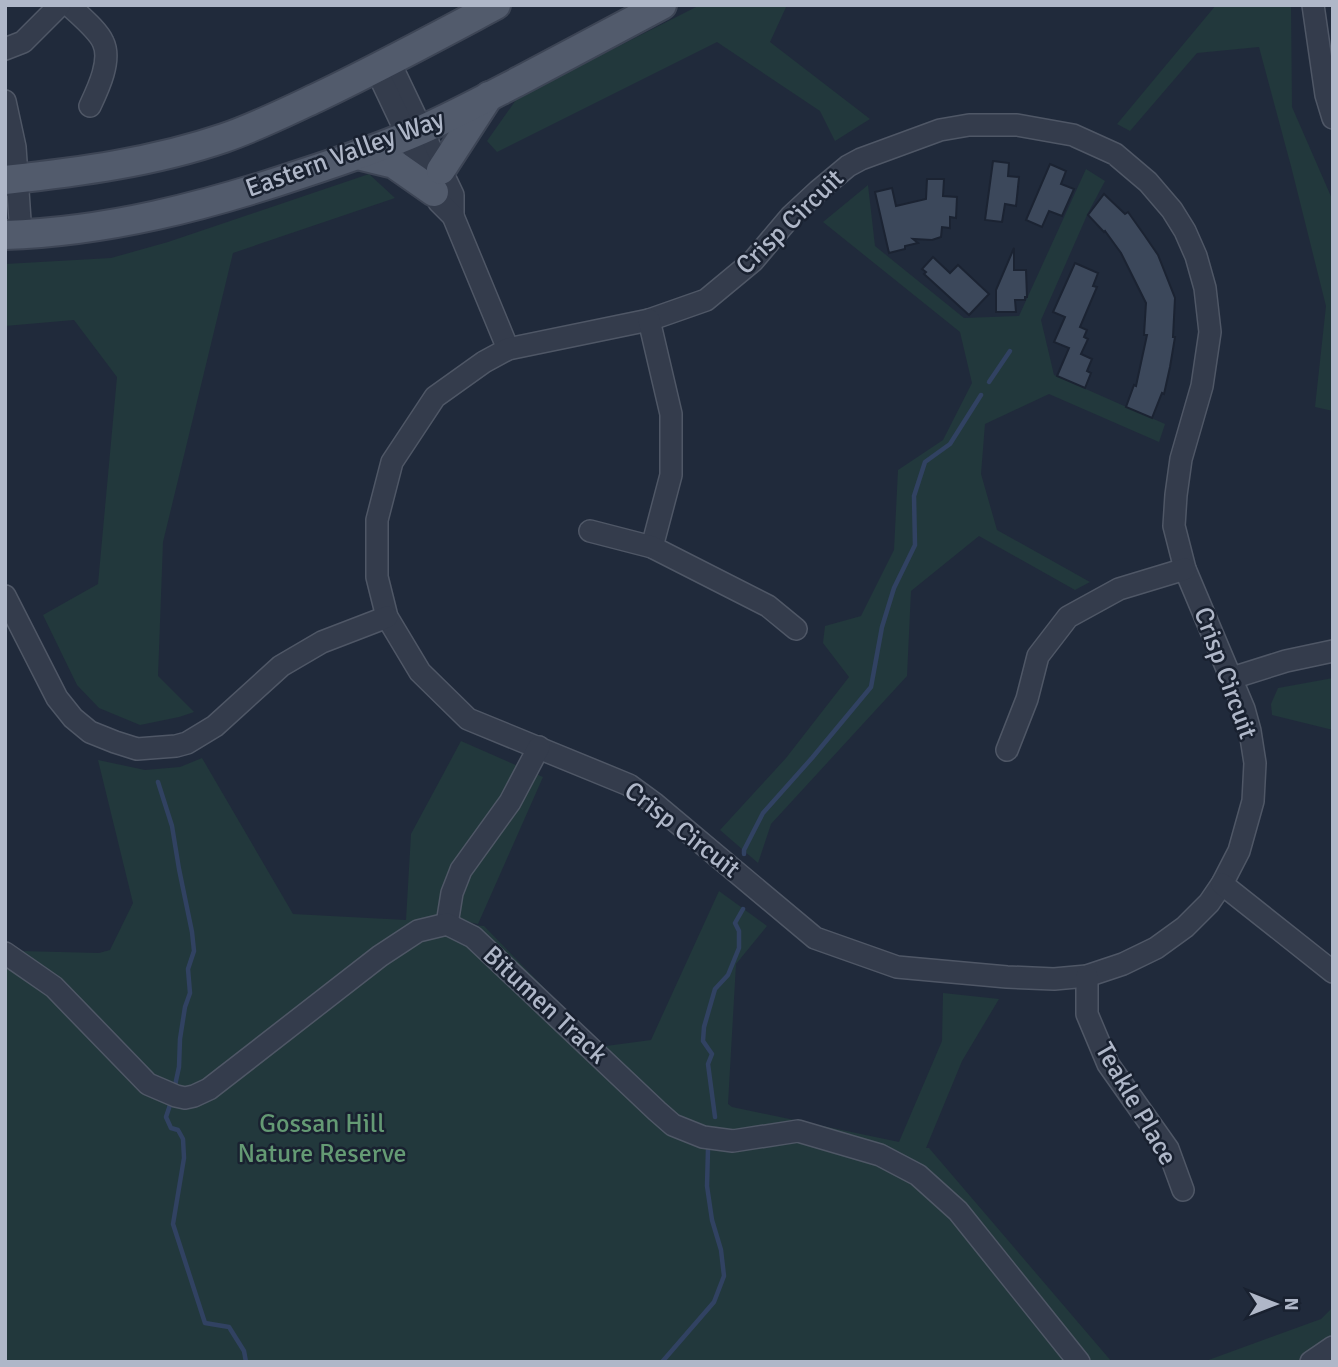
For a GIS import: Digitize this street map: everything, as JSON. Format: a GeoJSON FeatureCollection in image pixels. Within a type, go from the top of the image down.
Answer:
{"type":"FeatureCollection","features":[{"type":"Feature","properties":{"kind":"main road"},"geometry":{"type":"LineString","coordinates":[[12,179],[55,175],[142,160],[222,138],[260,124],[383,66],[495,5]]}},
{"type":"Feature","properties":{"kind":"main road","name":"Eastern Valley Way"},"geometry":{"type":"LineString","coordinates":[[13,235],[116,223],[196,206],[357,155],[414,133],[662,5]]}},
{"type":"Feature","properties":{"kind":"main road"},"geometry":{"type":"LineString","coordinates":[[357,155],[394,164],[437,181],[489,96]]}},
{"type":"Feature","properties":{"kind":"street"},"geometry":{"type":"LineString","coordinates":[[5,49],[23,42],[60,5]]}},
{"type":"Feature","properties":{"kind":"street"},"geometry":{"type":"LineString","coordinates":[[69,5],[102,40],[105,47],[102,77],[90,106]]}},
{"type":"Feature","properties":{"kind":"street"},"geometry":{"type":"LineString","coordinates":[[1313,5],[1326,95],[1333,118]]}},
{"type":"Feature","properties":{"kind":"street"},"geometry":{"type":"LineString","coordinates":[[383,66],[437,181],[439,202],[453,216],[508,349]]}},
{"type":"Feature","properties":{"kind":"street"},"geometry":{"type":"LineString","coordinates":[[5,101],[15,147],[12,179],[13,235]]}},
{"type":"Feature","properties":{"kind":"street","name":"Crisp Circuit"},"geometry":{"type":"LineString","coordinates":[[970,125],[1017,125],[1073,135],[1115,154],[1148,181],[1172,210],[1196,256],[1205,288],[1210,332],[1202,386],[1181,459],[1174,526],[1185,569],[1244,709],[1255,763],[1253,801],[1239,851],[1209,903],[1185,927],[1156,948],[1087,976],[1019,978],[897,967],[815,938],[629,785],[468,719],[420,672],[387,617],[377,577],[377,520],[392,463],[435,397],[484,362],[508,349],[649,320],[706,300],[753,261],[792,216],[848,166],[940,130],[970,125]]}},
{"type":"Feature","properties":{"kind":"street"},"geometry":{"type":"LineString","coordinates":[[649,320],[671,414],[671,475],[652,547]]}},
{"type":"Feature","properties":{"kind":"street"},"geometry":{"type":"LineString","coordinates":[[590,531],[652,547],[768,606],[796,629]]}},
{"type":"Feature","properties":{"kind":"street"},"geometry":{"type":"LineString","coordinates":[[1007,750],[1027,699],[1038,656],[1068,617],[1119,589],[1185,569]]}},
{"type":"Feature","properties":{"kind":"street"},"geometry":{"type":"LineString","coordinates":[[5,596],[57,698],[73,718],[90,732],[137,749],[187,743],[215,726],[281,666],[321,642],[387,617]]}},
{"type":"Feature","properties":{"kind":"street"},"geometry":{"type":"LineString","coordinates":[[1231,678],[1286,661],[1333,651]]}},
{"type":"Feature","properties":{"kind":"street"},"geometry":{"type":"LineString","coordinates":[[5,953],[54,987],[148,1084],[176,1097],[194,1097],[209,1089],[380,956],[418,931],[446,924],[452,893],[461,870],[510,802],[539,747]]}},
{"type":"Feature","properties":{"kind":"street"},"geometry":{"type":"LineString","coordinates":[[1222,884],[1333,972]]}},
{"type":"Feature","properties":{"kind":"street","name":"Bitumen Track"},"geometry":{"type":"LineString","coordinates":[[446,924],[473,937],[673,1125],[703,1137],[733,1140],[798,1131],[880,1155],[918,1175],[958,1211],[1079,1362]]}},
{"type":"Feature","properties":{"kind":"street","name":"Teakle Place"},"geometry":{"type":"LineString","coordinates":[[1087,976],[1087,1014],[1108,1065],[1168,1149],[1183,1190]]}},
{"type":"Feature","properties":{"kind":"street"},"geometry":{"type":"LineString","coordinates":[[1311,1362],[1333,1347]]}},
{"type":"Feature","properties":{"kind":"green space"},"geometry":{"type":"Polygon","coordinates":[[[700,5],[787,5],[770,42],[870,119],[835,141],[820,111],[717,42],[497,152],[487,141],[518,97],[700,5]]]}},
{"type":"Feature","properties":{"kind":"green space"},"geometry":{"type":"Polygon","coordinates":[[[1216,5],[1291,5],[1292,107],[1333,201],[1333,411],[1315,407],[1326,306],[1259,47],[1197,53],[1130,131],[1117,124],[1216,5]]]}},
{"type":"Feature","properties":{"kind":"green space"},"geometry":{"type":"Polygon","coordinates":[[[1086,169],[1105,181],[1041,320],[1054,375],[1165,424],[1159,442],[1049,394],[985,424],[981,474],[997,530],[1090,582],[1075,590],[979,536],[911,591],[907,676],[771,824],[758,863],[720,830],[786,758],[849,677],[823,643],[825,626],[861,616],[894,550],[898,470],[943,440],[972,383],[960,332],[823,222],[868,185],[875,246],[964,318],[1019,316],[1086,169]]]}},
{"type":"Feature","properties":{"kind":"green space"},"geometry":{"type":"Polygon","coordinates":[[[369,174],[395,198],[233,253],[163,542],[158,676],[194,712],[140,725],[99,708],[77,685],[43,615],[98,584],[117,377],[74,320],[5,326],[5,264],[111,258],[168,242],[369,174]]]}},
{"type":"Feature","properties":{"kind":"green space"},"geometry":{"type":"Polygon","coordinates":[[[1333,678],[1333,730],[1272,715],[1271,704],[1278,688],[1333,678]]]}},
{"type":"Feature","properties":{"kind":"green space","name":"Gossan Hill Nature Reserve"},"geometry":{"type":"Polygon","coordinates":[[[461,741],[543,777],[478,924],[445,917],[431,922],[484,926],[597,1042],[606,1046],[651,1040],[719,891],[767,926],[736,964],[728,1104],[732,1107],[899,1142],[942,1041],[943,993],[999,999],[962,1061],[926,1148],[929,1148],[1112,1362],[5,1362],[5,944],[20,951],[99,953],[110,950],[133,903],[98,760],[145,770],[180,767],[202,758],[293,914],[406,920],[411,834],[461,741]]]}},
{"type":"Feature","properties":{"kind":"green space"},"geometry":{"type":"Polygon","coordinates":[[[1333,1307],[1333,1362],[1203,1362],[1321,1319],[1333,1307]]]}},
{"type":"Feature","properties":{"kind":"building"},"geometry":{"type":"Polygon","coordinates":[[[993,161],[1009,163],[1008,176],[1019,177],[1016,206],[1005,204],[1002,222],[985,220],[993,161]]]}},
{"type":"Feature","properties":{"kind":"building"},"geometry":{"type":"Polygon","coordinates":[[[1050,164],[1066,171],[1061,184],[1074,189],[1062,216],[1049,211],[1042,227],[1026,220],[1050,164]]]}},
{"type":"Feature","properties":{"kind":"building"},"geometry":{"type":"Polygon","coordinates":[[[927,179],[944,179],[943,196],[957,197],[956,218],[950,217],[950,228],[942,227],[941,237],[932,240],[913,239],[918,243],[889,253],[875,192],[892,188],[896,206],[926,199],[927,179]]]}},
{"type":"Feature","properties":{"kind":"building"},"geometry":{"type":"Polygon","coordinates":[[[1104,194],[1125,214],[1128,212],[1158,255],[1175,298],[1175,337],[1170,367],[1164,394],[1162,393],[1152,418],[1126,407],[1134,385],[1136,386],[1147,335],[1144,335],[1146,303],[1121,253],[1105,231],[1088,215],[1104,194]]]}},
{"type":"Feature","properties":{"kind":"building"},"geometry":{"type":"Polygon","coordinates":[[[1014,248],[1014,270],[1026,270],[1027,297],[1025,300],[1015,300],[1016,312],[996,312],[996,290],[1014,248]]]}},
{"type":"Feature","properties":{"kind":"building"},"geometry":{"type":"Polygon","coordinates":[[[933,257],[950,273],[958,265],[989,294],[969,315],[924,274],[926,272],[922,269],[933,257]]]}},
{"type":"Feature","properties":{"kind":"building"},"geometry":{"type":"Polygon","coordinates":[[[1075,263],[1098,273],[1093,286],[1097,287],[1080,327],[1087,330],[1084,337],[1088,339],[1081,354],[1092,359],[1087,371],[1091,373],[1085,388],[1057,376],[1069,348],[1054,342],[1065,317],[1053,312],[1075,263]]]}},
{"type":"Feature","properties":{"kind":"waterway"},"geometry":{"type":"LineString","coordinates":[[989,382],[1010,351]]}},
{"type":"Feature","properties":{"kind":"waterway"},"geometry":{"type":"LineString","coordinates":[[744,854],[763,813],[871,687],[882,627],[894,588],[915,545],[914,496],[925,462],[950,444],[981,395]]}},
{"type":"Feature","properties":{"kind":"waterway"},"geometry":{"type":"LineString","coordinates":[[158,782],[172,826],[194,951],[188,969],[190,993],[185,1007],[174,1090]]}},
{"type":"Feature","properties":{"kind":"waterway"},"geometry":{"type":"LineString","coordinates":[[715,1117],[708,1064],[712,1054],[703,1041],[704,1027],[715,989],[728,975],[739,948],[739,931],[735,923],[743,909]]}},
{"type":"Feature","properties":{"kind":"waterway"},"geometry":{"type":"LineString","coordinates":[[171,1102],[166,1117],[171,1128],[178,1130],[183,1139],[184,1158],[173,1224],[205,1323],[229,1327],[244,1351],[246,1362]]}},
{"type":"Feature","properties":{"kind":"waterway"},"geometry":{"type":"LineString","coordinates":[[662,1362],[714,1302],[724,1276],[707,1186],[708,1149]]}}]}
